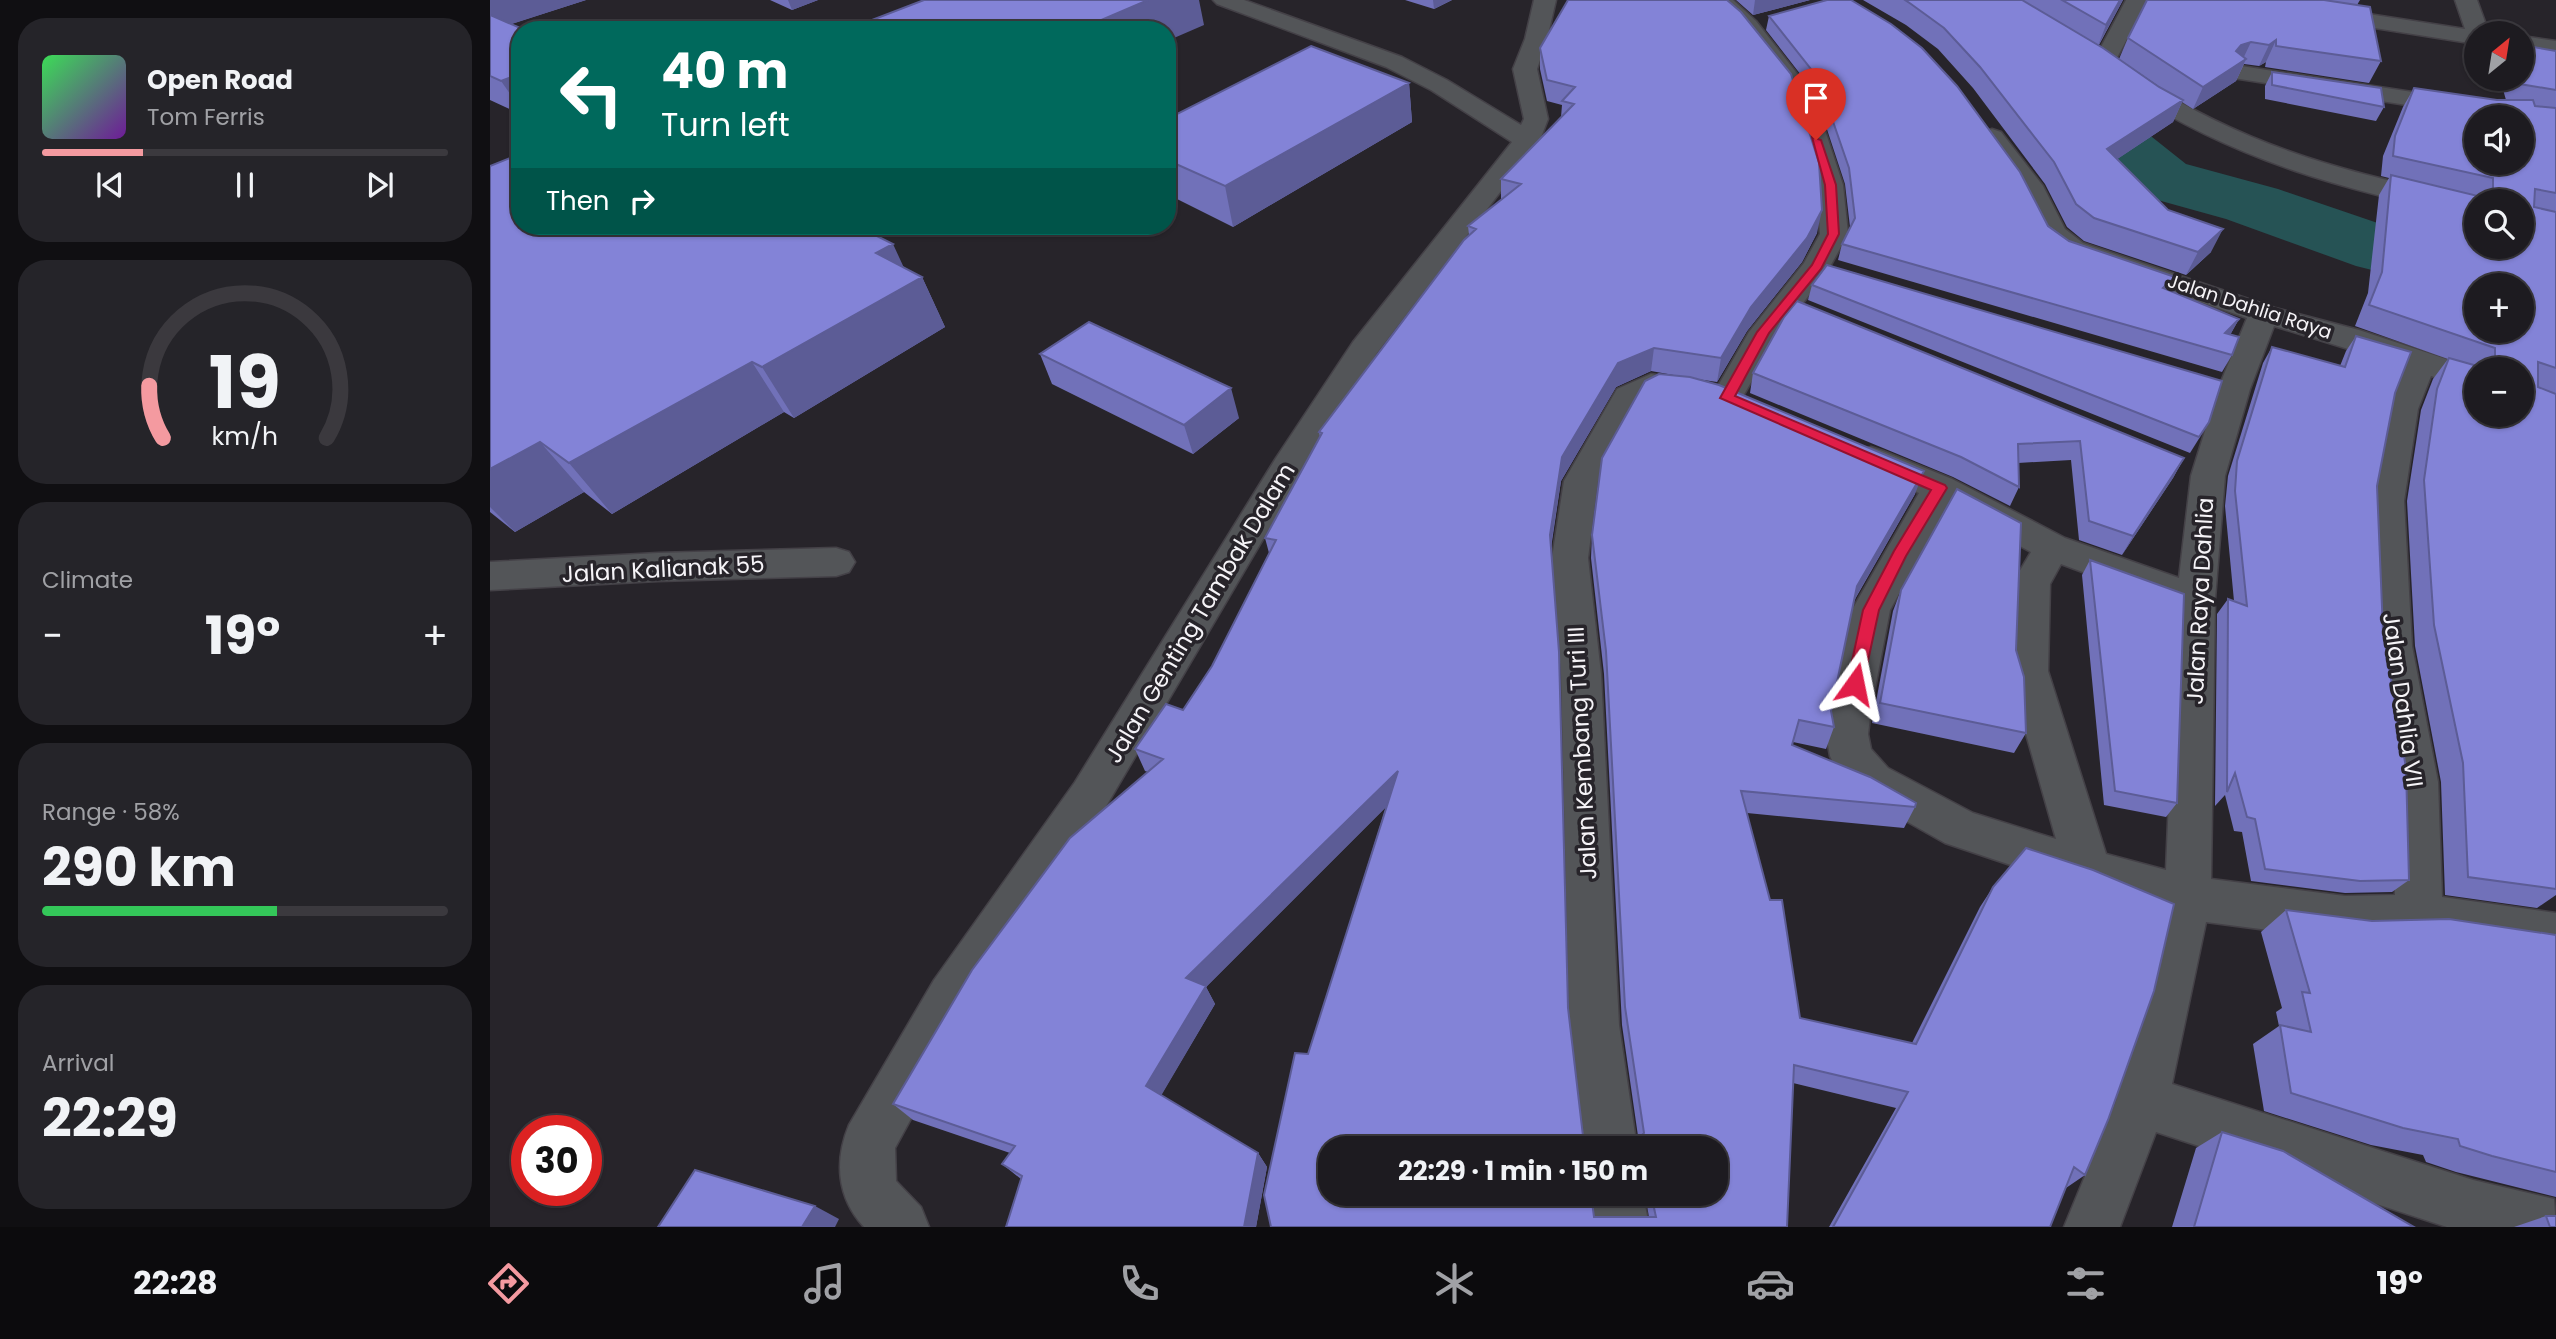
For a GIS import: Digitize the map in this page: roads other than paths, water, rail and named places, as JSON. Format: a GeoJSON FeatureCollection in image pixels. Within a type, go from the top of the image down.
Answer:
{"type":"FeatureCollection","features":[{"type":"Feature","properties":{"kind":"street"},"geometry":{"type":"LineString","coordinates":[[1224,0],[1394,62],[1438,85],[1528,140]]}},
{"type":"Feature","properties":{"kind":"street","name":"Jalan Genting Tambak Dalam"},"geometry":{"type":"LineString","coordinates":[[901,1227],[869,1192],[868,1144],[951,997],[1090,795],[1288,466],[1364,349],[1423,270],[1528,140],[1536,119],[1525,69],[1545,0]]}},
{"type":"Feature","properties":{"kind":"street","name":"Jalan Kembang Turi III"},"geometry":{"type":"LineString","coordinates":[[1608,1136],[1594,1025],[1581,674],[1570,558],[1581,481],[1628,396],[1651,384],[1687,388],[1740,403],[1764,332],[1799,309],[1830,270],[1834,234],[1830,185],[1801,94],[1760,23],[1722,4],[1722,0]]}},
{"type":"Feature","properties":{"kind":"street"},"geometry":{"type":"LineString","coordinates":[[2104,62],[2137,0]]}},
{"type":"Feature","properties":{"kind":"street"},"geometry":{"type":"LineString","coordinates":[[2236,0],[2464,33]]}},
{"type":"Feature","properties":{"kind":"street"},"geometry":{"type":"LineString","coordinates":[[2466,0],[2473,21]]}},
{"type":"Feature","properties":{"kind":"street"},"geometry":{"type":"LineString","coordinates":[[2534,45],[2556,48]]}},
{"type":"Feature","properties":{"kind":"street"},"geometry":{"type":"LineString","coordinates":[[2080,48],[2160,102],[2220,136],[2283,161],[2464,206]]}},
{"type":"Feature","properties":{"kind":"street"},"geometry":{"type":"LineString","coordinates":[[2241,74],[2464,107]]}},
{"type":"Feature","properties":{"kind":"street","name":"Jalan Dahlia Raya"},"geometry":{"type":"LineString","coordinates":[[1978,117],[2030,186],[2053,234],[2074,248],[2264,314],[2348,337],[2464,376]]}},
{"type":"Feature","properties":{"kind":"street"},"geometry":{"type":"LineString","coordinates":[[2534,117],[2556,121]]}},
{"type":"Feature","properties":{"kind":"street","name":"Jalan Raya Dahlia"},"geometry":{"type":"LineString","coordinates":[[2092,1227],[2142,1101],[2188,898],[2196,599],[2195,471],[2221,385],[2264,314]]}},
{"type":"Feature","properties":{"kind":"street","name":"Jalan Dahlia VII"},"geometry":{"type":"LineString","coordinates":[[2419,916],[2416,782],[2392,646],[2386,501],[2402,409],[2420,362]]}},
{"type":"Feature","properties":{"kind":"street"},"geometry":{"type":"LineString","coordinates":[[1840,446],[1940,488],[2052,547],[2196,599]]}},
{"type":"Feature","properties":{"kind":"street"},"geometry":{"type":"LineString","coordinates":[[1940,488],[1871,610],[1847,734],[1851,757],[1874,780],[1961,829],[2088,870],[2188,898],[2345,918],[2419,916],[2556,936]]}},
{"type":"Feature","properties":{"kind":"street"},"geometry":{"type":"LineString","coordinates":[[2052,547],[2031,584],[2028,671],[2088,870]]}},
{"type":"Feature","properties":{"kind":"street","name":"Jalan Kalianak 55"},"geometry":{"type":"LineString","coordinates":[[490,576],[658,567],[836,562]]}},
{"type":"Feature","properties":{"kind":"street"},"geometry":{"type":"LineString","coordinates":[[2142,1101],[2473,1209],[2554,1227]]}},
{"type":"Feature","properties":{"kind":"street"},"geometry":{"type":"LineString","coordinates":[[1618,1206],[1621,1227]]}},
{"type":"Feature","properties":{"kind":"waterway"},"geometry":{"type":"LineString","coordinates":[[1946,0],[2040,62],[2066,101],[2161,179],[2252,204],[2383,250],[2519,283],[2556,288]]}}]}
